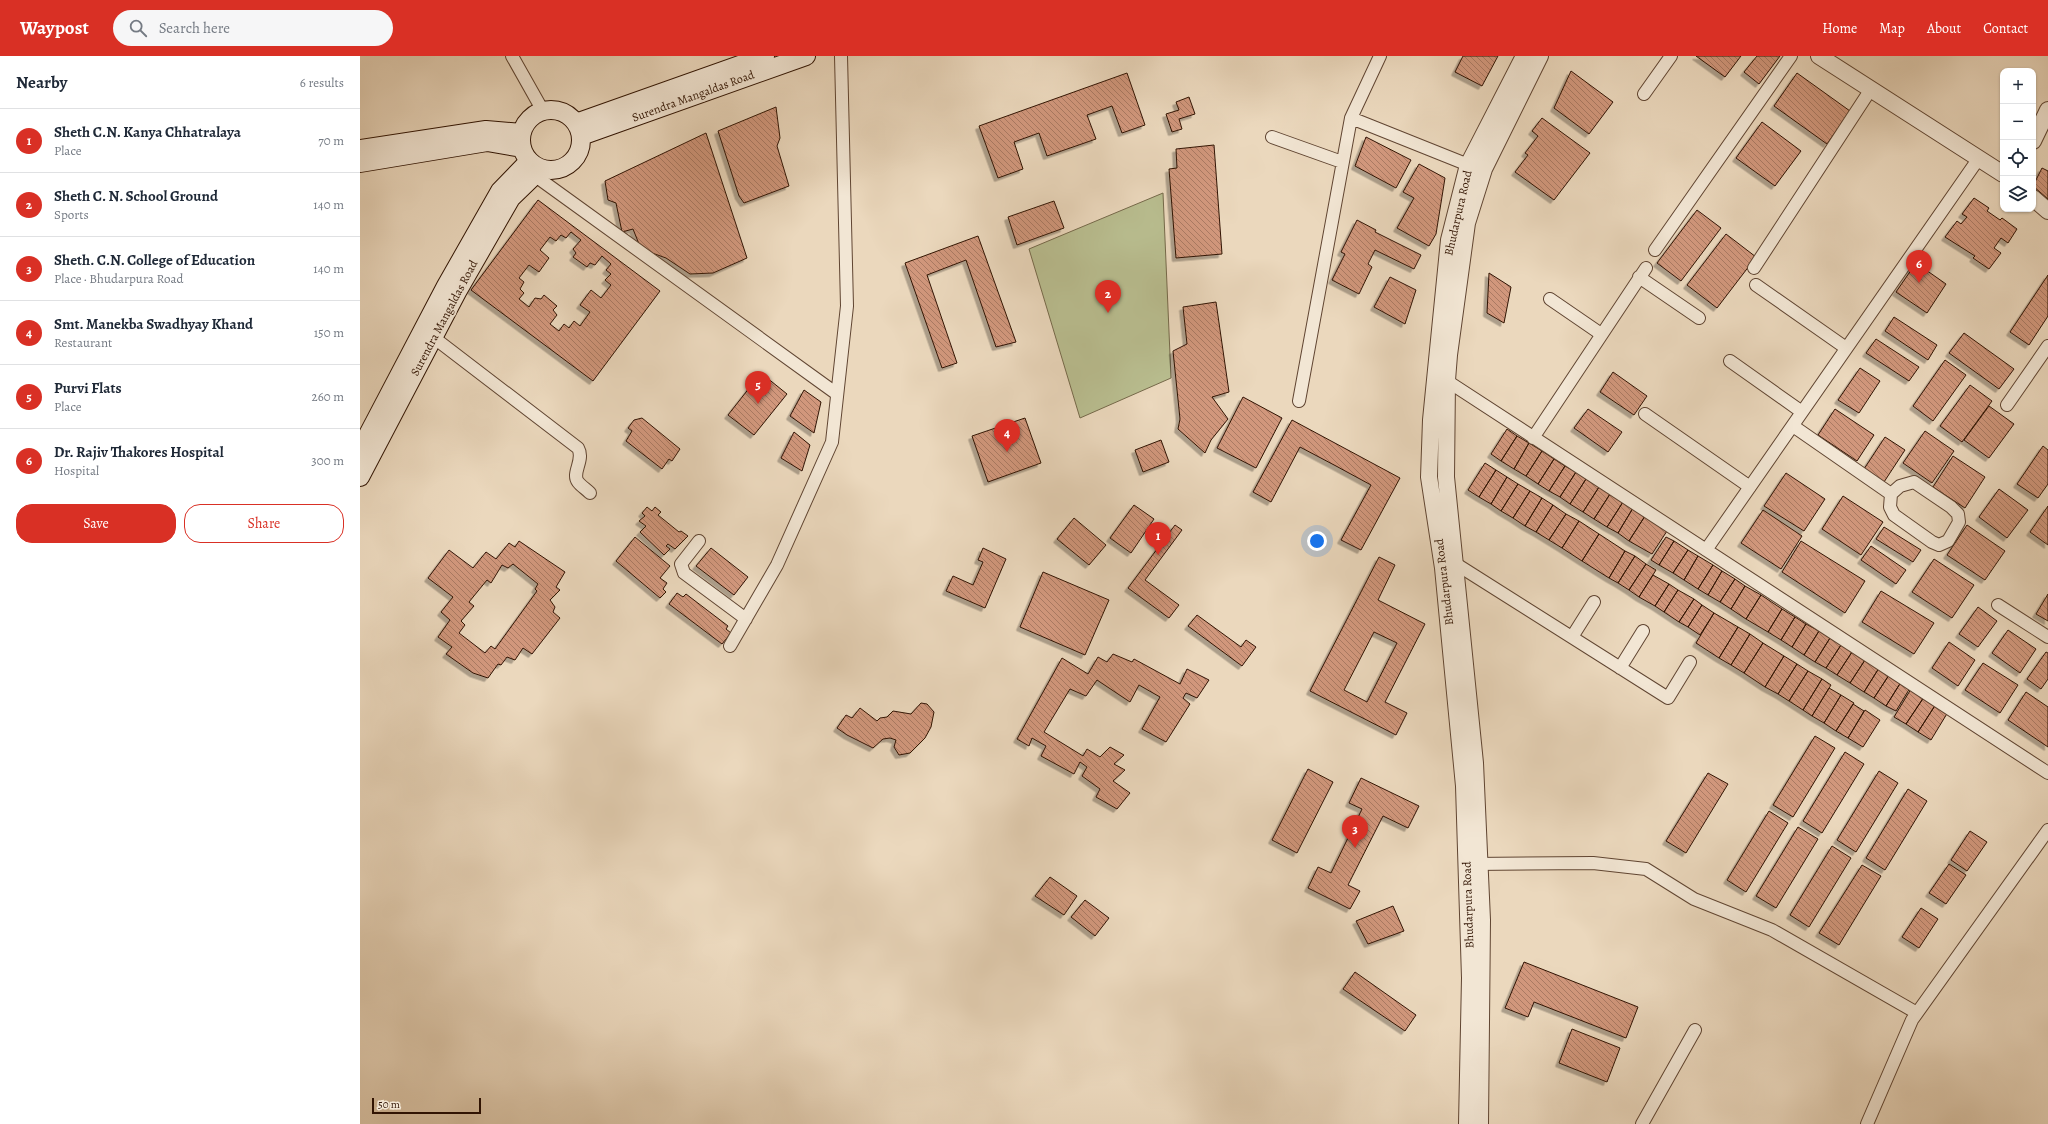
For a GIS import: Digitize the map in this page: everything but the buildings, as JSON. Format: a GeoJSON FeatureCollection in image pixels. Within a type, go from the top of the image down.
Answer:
{"type":"FeatureCollection","features":[{"type":"Feature","properties":{"kind":"main road","name":"Surendra Mangaldas Road"},"geometry":{"type":"LineString","coordinates":[[579,130],[741,60],[765,56]]}},
{"type":"Feature","properties":{"kind":"main road","name":"Surendra Mangaldas Road"},"geometry":{"type":"LineString","coordinates":[[579,130],[806,56]]}},
{"type":"Feature","properties":{"kind":"main road"},"geometry":{"type":"LineString","coordinates":[[360,150],[486,130],[552,171],[562,169],[570,164],[577,156],[581,146],[579,130],[570,116],[562,112],[543,111],[529,120],[530,157]]}},
{"type":"Feature","properties":{"kind":"main road"},"geometry":{"type":"LineString","coordinates":[[360,162],[487,142],[530,157]]}},
{"type":"Feature","properties":{"kind":"main road","name":"Surendra Mangaldas Road"},"geometry":{"type":"LineString","coordinates":[[360,477],[433,337],[511,198],[530,157]]}},
{"type":"Feature","properties":{"kind":"main road","name":"Surendra Mangaldas Road"},"geometry":{"type":"LineString","coordinates":[[360,450],[366,424],[500,191],[530,157]]}},
{"type":"Feature","properties":{"kind":"street"},"geometry":{"type":"LineString","coordinates":[[512,56],[543,111]]}},
{"type":"Feature","properties":{"kind":"street"},"geometry":{"type":"LineString","coordinates":[[730,646],[777,565],[832,442],[847,306],[841,56]]}},
{"type":"Feature","properties":{"kind":"street"},"geometry":{"type":"LineString","coordinates":[[1299,401],[1350,118],[1380,56]]}},
{"type":"Feature","properties":{"kind":"street","name":"Bhudarpura Road"},"geometry":{"type":"LineString","coordinates":[[1468,1124],[1475,763],[1462,701],[1449,563],[1441,377],[1449,240],[1468,165],[1524,56]]}},
{"type":"Feature","properties":{"kind":"street","name":"Bhudarpura Road"},"geometry":{"type":"LineString","coordinates":[[1441,377],[1449,355],[1467,223],[1484,171],[1540,56]]}},
{"type":"Feature","properties":{"kind":"street"},"geometry":{"type":"LineString","coordinates":[[1644,94],[1671,56]]}},
{"type":"Feature","properties":{"kind":"street"},"geometry":{"type":"LineString","coordinates":[[1655,250],[1791,56]]}},
{"type":"Feature","properties":{"kind":"street"},"geometry":{"type":"LineString","coordinates":[[1819,56],[2000,172]]}},
{"type":"Feature","properties":{"kind":"street"},"geometry":{"type":"LineString","coordinates":[[1754,268],[1871,90]]}},
{"type":"Feature","properties":{"kind":"street"},"geometry":{"type":"LineString","coordinates":[[2033,140],[2048,110]]}},
{"type":"Feature","properties":{"kind":"street"},"geometry":{"type":"LineString","coordinates":[[1350,118],[1484,171]]}},
{"type":"Feature","properties":{"kind":"street"},"geometry":{"type":"LineString","coordinates":[[1272,137],[1342,162]]}},
{"type":"Feature","properties":{"kind":"street"},"geometry":{"type":"LineString","coordinates":[[530,157],[837,394]]}},
{"type":"Feature","properties":{"kind":"street"},"geometry":{"type":"LineString","coordinates":[[1706,550],[1979,158]]}},
{"type":"Feature","properties":{"kind":"street"},"geometry":{"type":"LineString","coordinates":[[2036,201],[2048,211]]}},
{"type":"Feature","properties":{"kind":"street"},"geometry":{"type":"LineString","coordinates":[[1533,438],[1642,272],[1699,318]]}},
{"type":"Feature","properties":{"kind":"street"},"geometry":{"type":"LineString","coordinates":[[1756,285],[1846,348]]}},
{"type":"Feature","properties":{"kind":"street"},"geometry":{"type":"LineString","coordinates":[[1550,299],[1602,334]]}},
{"type":"Feature","properties":{"kind":"street"},"geometry":{"type":"LineString","coordinates":[[433,337],[578,448],[581,457],[576,477],[590,493]]}},
{"type":"Feature","properties":{"kind":"street"},"geometry":{"type":"LineString","coordinates":[[2007,404],[2048,346]]}},
{"type":"Feature","properties":{"kind":"street"},"geometry":{"type":"LineString","coordinates":[[1730,361],[1802,412]]}},
{"type":"Feature","properties":{"kind":"street"},"geometry":{"type":"LineString","coordinates":[[1441,377],[2048,773]]}},
{"type":"Feature","properties":{"kind":"street"},"geometry":{"type":"LineString","coordinates":[[1645,414],[1750,487]]}},
{"type":"Feature","properties":{"kind":"street"},"geometry":{"type":"LineString","coordinates":[[1793,426],[1891,494]]}},
{"type":"Feature","properties":{"kind":"street"},"geometry":{"type":"LineString","coordinates":[[1914,482],[1952,507],[1958,514],[1959,522],[1948,541],[1939,545],[1932,542],[1894,514],[1890,507],[1891,494],[1900,486],[1914,482]]}},
{"type":"Feature","properties":{"kind":"street"},"geometry":{"type":"LineString","coordinates":[[699,541],[681,564],[684,573],[746,619]]}},
{"type":"Feature","properties":{"kind":"street"},"geometry":{"type":"LineString","coordinates":[[1449,563],[1572,637],[1668,698],[1690,662]]}},
{"type":"Feature","properties":{"kind":"street"},"geometry":{"type":"LineString","coordinates":[[1572,637],[1594,602]]}},
{"type":"Feature","properties":{"kind":"street"},"geometry":{"type":"LineString","coordinates":[[1998,605],[2048,636]]}},
{"type":"Feature","properties":{"kind":"street"},"geometry":{"type":"LineString","coordinates":[[1620,668],[1643,631]]}},
{"type":"Feature","properties":{"kind":"street"},"geometry":{"type":"LineString","coordinates":[[1867,1124],[1912,1020],[2048,830]]}},
{"type":"Feature","properties":{"kind":"street"},"geometry":{"type":"LineString","coordinates":[[1473,864],[1593,863],[1646,869],[1694,899],[1772,930],[1917,1013]]}},
{"type":"Feature","properties":{"kind":"street","name":"Bhudarpura Road"},"geometry":{"type":"LineString","coordinates":[[1473,864],[1482,920],[1480,1124]]}},
{"type":"Feature","properties":{"kind":"street"},"geometry":{"type":"LineString","coordinates":[[1642,1124],[1695,1030]]}},
{"type":"Feature","properties":{"kind":"green space"},"geometry":{"type":"Polygon","coordinates":[[[1163,193],[1171,378],[1080,418],[1029,249],[1163,193]]]}},
{"type":"Feature","properties":{"kind":"place","name":"Dr. Rajiv Thakores Hospital"},"geometry":{"type":"Point","coordinates":[1919,283]}},
{"type":"Feature","properties":{"kind":"place","name":"Sheth C. N. School Ground"},"geometry":{"type":"Point","coordinates":[1108,313]}},
{"type":"Feature","properties":{"kind":"place","name":"Purvi Flats"},"geometry":{"type":"Point","coordinates":[758,404]}},
{"type":"Feature","properties":{"kind":"place","name":"Smt. Manekba Swadhyay Khand"},"geometry":{"type":"Point","coordinates":[1007,452]}},
{"type":"Feature","properties":{"kind":"place","name":"Sheth C.N. Kanya Chhatralaya"},"geometry":{"type":"Point","coordinates":[1158,555]}},
{"type":"Feature","properties":{"kind":"place","name":"Sheth. C.N. College of Education"},"geometry":{"type":"Point","coordinates":[1355,848]}}]}
